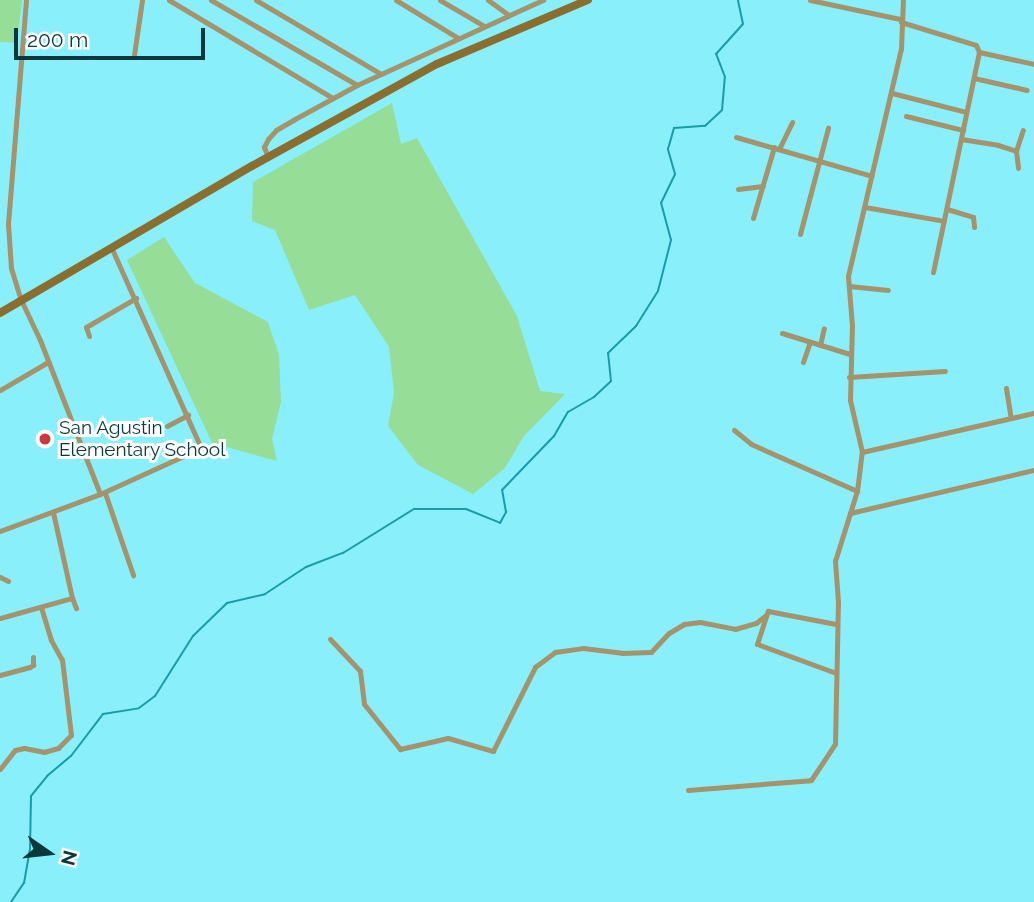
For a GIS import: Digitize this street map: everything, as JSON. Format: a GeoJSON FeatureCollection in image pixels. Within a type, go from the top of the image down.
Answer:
{"type":"FeatureCollection","features":[{"type":"Feature","properties":{"kind":"street"},"geometry":{"type":"LineString","coordinates":[[26,0],[8,247],[13,280],[133,575]]}},
{"type":"Feature","properties":{"kind":"street"},"geometry":{"type":"LineString","coordinates":[[134,55],[142,0]]}},
{"type":"Feature","properties":{"kind":"street"},"geometry":{"type":"LineString","coordinates":[[169,0],[333,98]]}},
{"type":"Feature","properties":{"kind":"street"},"geometry":{"type":"LineString","coordinates":[[211,0],[357,85]]}},
{"type":"Feature","properties":{"kind":"street"},"geometry":{"type":"LineString","coordinates":[[256,0],[381,74]]}},
{"type":"Feature","properties":{"kind":"street"},"geometry":{"type":"LineString","coordinates":[[396,0],[458,38]]}},
{"type":"Feature","properties":{"kind":"street"},"geometry":{"type":"LineString","coordinates":[[440,0],[484,26]]}},
{"type":"Feature","properties":{"kind":"street"},"geometry":{"type":"LineString","coordinates":[[488,0],[509,15]]}},
{"type":"Feature","properties":{"kind":"street"},"geometry":{"type":"LineString","coordinates":[[268,157],[264,147],[276,130],[357,85],[543,0]]}},
{"type":"Feature","properties":{"kind":"street"},"geometry":{"type":"LineString","coordinates":[[0,313],[268,157],[437,64],[588,0]]}},
{"type":"Feature","properties":{"kind":"street"},"geometry":{"type":"LineString","coordinates":[[810,0],[900,20],[976,45],[979,52],[933,272]]}},
{"type":"Feature","properties":{"kind":"street"},"geometry":{"type":"LineString","coordinates":[[688,790],[813,779],[835,744],[835,561],[857,491],[862,452],[854,424],[849,377],[852,326],[848,276],[902,42],[900,20],[903,0]]}},
{"type":"Feature","properties":{"kind":"street"},"geometry":{"type":"LineString","coordinates":[[979,52],[1034,64]]}},
{"type":"Feature","properties":{"kind":"street"},"geometry":{"type":"LineString","coordinates":[[974,78],[1027,90]]}},
{"type":"Feature","properties":{"kind":"street"},"geometry":{"type":"LineString","coordinates":[[891,93],[966,112]]}},
{"type":"Feature","properties":{"kind":"street"},"geometry":{"type":"LineString","coordinates":[[906,116],[963,130]]}},
{"type":"Feature","properties":{"kind":"street"},"geometry":{"type":"LineString","coordinates":[[753,218],[776,148],[792,122]]}},
{"type":"Feature","properties":{"kind":"street"},"geometry":{"type":"LineString","coordinates":[[800,234],[828,128]]}},
{"type":"Feature","properties":{"kind":"street"},"geometry":{"type":"LineString","coordinates":[[1018,168],[1016,151],[1023,130]]}},
{"type":"Feature","properties":{"kind":"street"},"geometry":{"type":"LineString","coordinates":[[736,137],[872,176]]}},
{"type":"Feature","properties":{"kind":"street"},"geometry":{"type":"LineString","coordinates":[[961,139],[982,141],[1016,151]]}},
{"type":"Feature","properties":{"kind":"street"},"geometry":{"type":"LineString","coordinates":[[738,189],[763,186]]}},
{"type":"Feature","properties":{"kind":"street"},"geometry":{"type":"LineString","coordinates":[[865,207],[944,220]]}},
{"type":"Feature","properties":{"kind":"street"},"geometry":{"type":"LineString","coordinates":[[947,209],[973,217],[974,227]]}},
{"type":"Feature","properties":{"kind":"street"},"geometry":{"type":"LineString","coordinates":[[0,248],[8,247]]}},
{"type":"Feature","properties":{"kind":"street"},"geometry":{"type":"LineString","coordinates":[[0,531],[102,494],[199,451],[201,444],[112,249]]}},
{"type":"Feature","properties":{"kind":"street"},"geometry":{"type":"LineString","coordinates":[[849,286],[888,290]]}},
{"type":"Feature","properties":{"kind":"street"},"geometry":{"type":"LineString","coordinates":[[89,336],[86,327],[136,298]]}},
{"type":"Feature","properties":{"kind":"street"},"geometry":{"type":"LineString","coordinates":[[820,345],[824,328]]}},
{"type":"Feature","properties":{"kind":"street"},"geometry":{"type":"LineString","coordinates":[[782,333],[850,355]]}},
{"type":"Feature","properties":{"kind":"street"},"geometry":{"type":"LineString","coordinates":[[803,362],[810,342]]}},
{"type":"Feature","properties":{"kind":"street"},"geometry":{"type":"LineString","coordinates":[[0,390],[48,362]]}},
{"type":"Feature","properties":{"kind":"street"},"geometry":{"type":"LineString","coordinates":[[849,377],[945,371]]}},
{"type":"Feature","properties":{"kind":"street"},"geometry":{"type":"LineString","coordinates":[[1006,388],[1011,418]]}},
{"type":"Feature","properties":{"kind":"street"},"geometry":{"type":"LineString","coordinates":[[862,452],[1034,413]]}},
{"type":"Feature","properties":{"kind":"street"},"geometry":{"type":"LineString","coordinates":[[167,426],[188,415]]}},
{"type":"Feature","properties":{"kind":"street"},"geometry":{"type":"LineString","coordinates":[[734,430],[751,444],[857,491]]}},
{"type":"Feature","properties":{"kind":"street"},"geometry":{"type":"LineString","coordinates":[[850,513],[1034,470]]}},
{"type":"Feature","properties":{"kind":"street"},"geometry":{"type":"LineString","coordinates":[[53,512],[75,608]]}},
{"type":"Feature","properties":{"kind":"street"},"geometry":{"type":"LineString","coordinates":[[0,577],[8,581]]}},
{"type":"Feature","properties":{"kind":"street"},"geometry":{"type":"LineString","coordinates":[[0,618],[72,598]]}},
{"type":"Feature","properties":{"kind":"street"},"geometry":{"type":"LineString","coordinates":[[0,769],[15,750],[24,748],[44,752],[58,748],[71,735],[62,660],[47,628],[41,607]]}},
{"type":"Feature","properties":{"kind":"street"},"geometry":{"type":"LineString","coordinates":[[330,639],[360,671],[364,704],[400,749],[449,738],[493,751],[535,667],[555,652],[583,648],[622,653],[651,652],[669,633],[684,624],[700,622],[735,629],[756,623],[770,611],[836,624]]}},
{"type":"Feature","properties":{"kind":"street"},"geometry":{"type":"LineString","coordinates":[[766,615],[757,646],[836,673]]}},
{"type":"Feature","properties":{"kind":"street"},"geometry":{"type":"LineString","coordinates":[[0,675],[30,667],[33,665],[33,657]]}},
{"type":"Feature","properties":{"kind":"green space"},"geometry":{"type":"Polygon","coordinates":[[[0,0],[22,0],[17,43],[0,42],[0,0]]]}},
{"type":"Feature","properties":{"kind":"green space"},"geometry":{"type":"Polygon","coordinates":[[[392,103],[401,144],[417,138],[517,316],[540,391],[565,394],[524,436],[505,468],[473,494],[418,465],[388,426],[394,393],[389,347],[355,295],[309,310],[275,230],[252,221],[253,182],[392,103]]]}},
{"type":"Feature","properties":{"kind":"green space"},"geometry":{"type":"Polygon","coordinates":[[[164,237],[195,283],[268,322],[279,355],[281,402],[272,439],[277,461],[212,443],[127,260],[164,237]]]}},
{"type":"Feature","properties":{"kind":"waterway"},"geometry":{"type":"LineString","coordinates":[[11,902],[24,883],[30,849],[31,796],[47,776],[71,756],[103,714],[139,708],[155,696],[193,636],[227,603],[265,594],[306,567],[343,553],[414,509],[466,509],[500,523],[506,512],[502,490],[554,436],[568,412],[594,397],[611,381],[608,353],[636,326],[658,291],[671,240],[661,203],[675,174],[668,149],[674,128],[705,126],[722,110],[725,77],[716,54],[743,24],[738,0]]}},
{"type":"Feature","properties":{"kind":"place","name":"San Agustin Elementary School"},"geometry":{"type":"Point","coordinates":[45,439]}}]}
